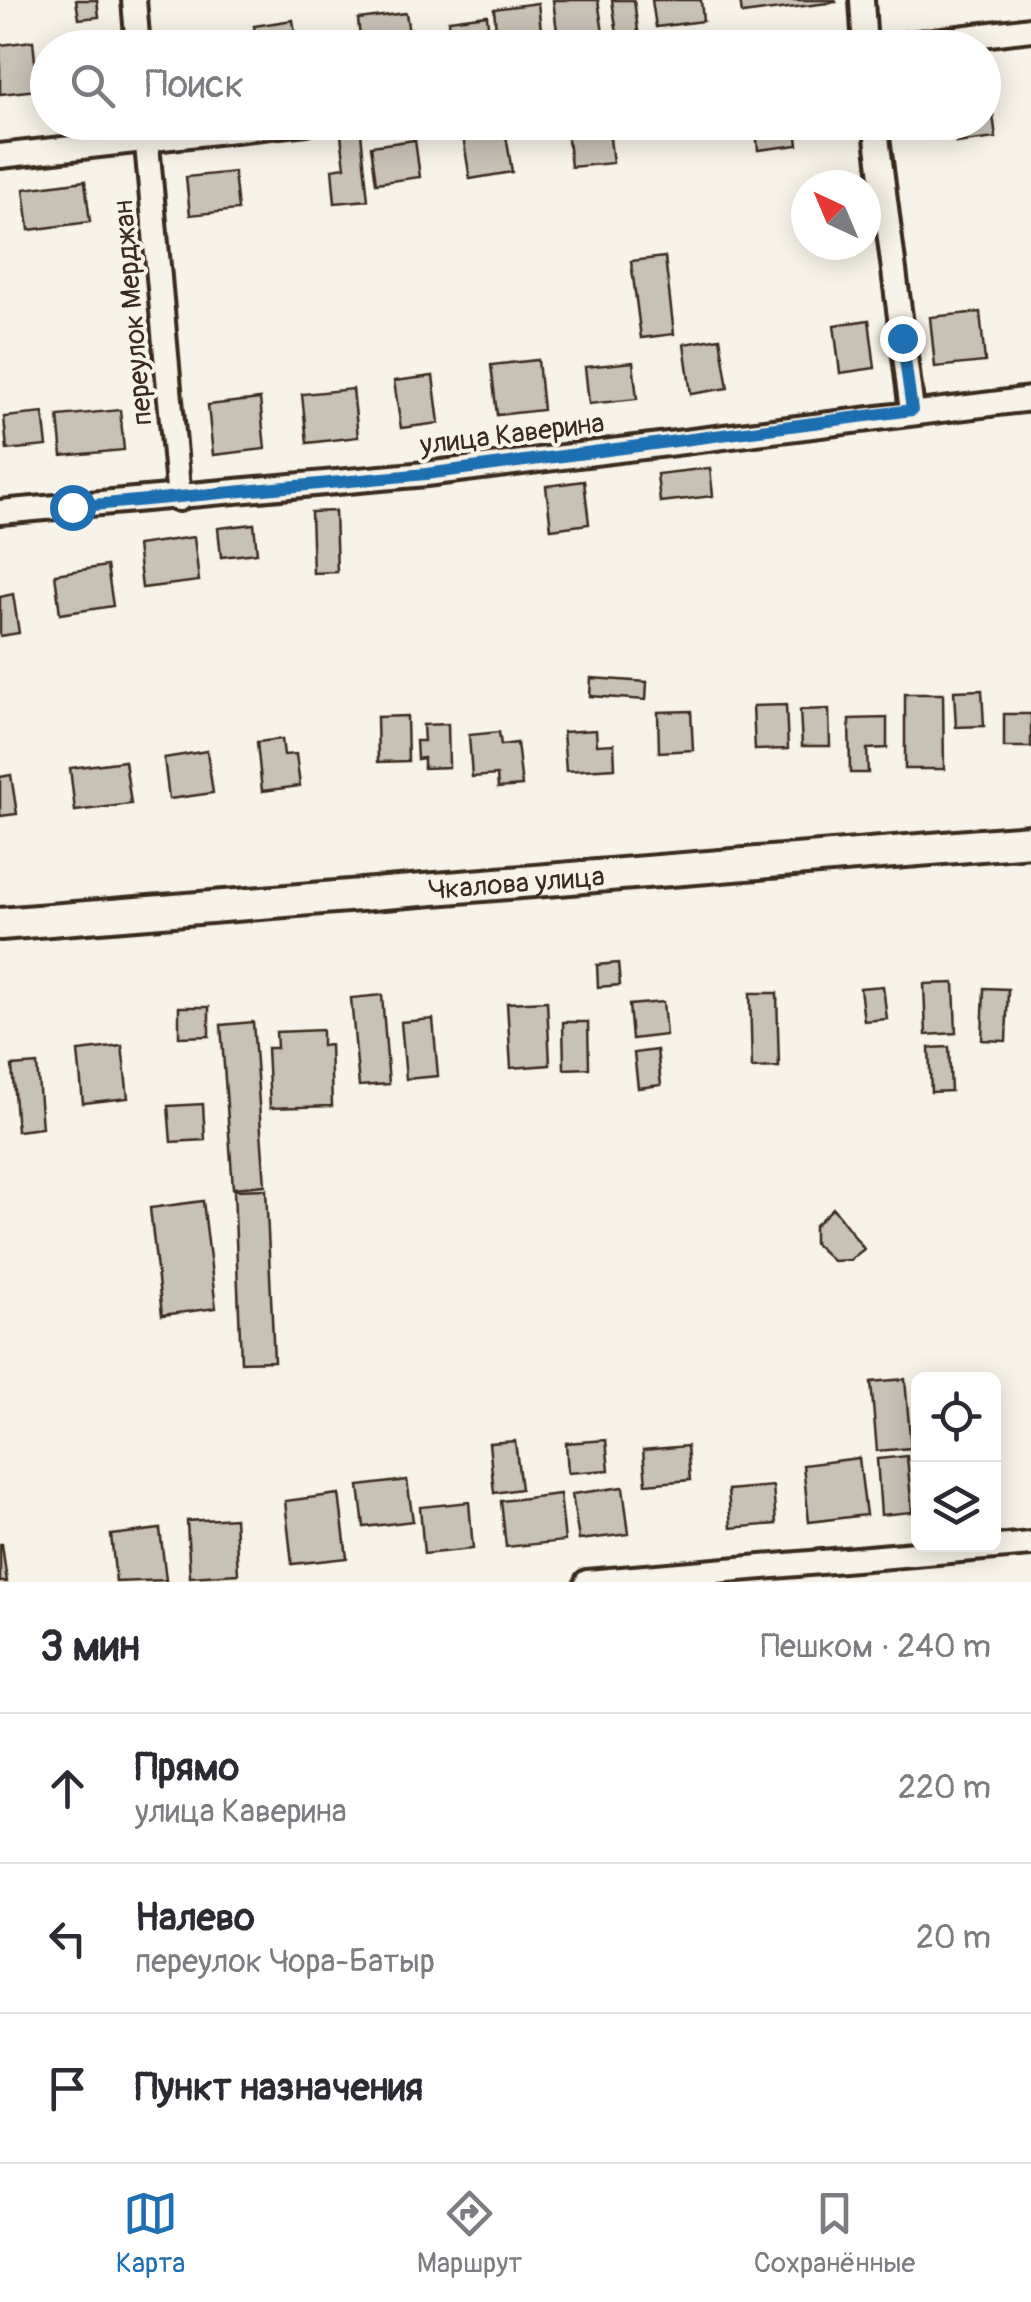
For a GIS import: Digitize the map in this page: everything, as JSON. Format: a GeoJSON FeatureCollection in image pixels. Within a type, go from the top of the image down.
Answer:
{"type":"FeatureCollection","features":[{"type":"Feature","properties":{"kind":"main road","name":"Чкалова улица"},"geometry":{"type":"LineString","coordinates":[[0,924],[1031,841]]}},
{"type":"Feature","properties":{"kind":"street"},"geometry":{"type":"LineString","coordinates":[[134,0],[136,30]]}},
{"type":"Feature","properties":{"kind":"street"},"geometry":{"type":"LineString","coordinates":[[862,0],[864,30]]}},
{"type":"Feature","properties":{"kind":"street"},"geometry":{"type":"LineString","coordinates":[[1001,32],[1031,28]]}},
{"type":"Feature","properties":{"kind":"street"},"geometry":{"type":"LineString","coordinates":[[0,156],[102,140]]}},
{"type":"Feature","properties":{"kind":"street","name":"переулок Мерджан"},"geometry":{"type":"LineString","coordinates":[[147,140],[178,498]]}},
{"type":"Feature","properties":{"kind":"street"},"geometry":{"type":"LineString","coordinates":[[877,140],[912,410]]}},
{"type":"Feature","properties":{"kind":"street","name":"улица Каверина"},"geometry":{"type":"LineString","coordinates":[[0,512],[426,474],[1031,398]]}},
{"type":"Feature","properties":{"kind":"street"},"geometry":{"type":"LineString","coordinates":[[588,1582],[1031,1544]]}},
{"type":"Feature","properties":{"kind":"building"},"geometry":{"type":"Polygon","coordinates":[[[76,0],[97,0],[99,17],[79,19],[76,0]]]}},
{"type":"Feature","properties":{"kind":"building"},"geometry":{"type":"Polygon","coordinates":[[[553,0],[598,0],[603,30],[557,30],[553,0]]]}},
{"type":"Feature","properties":{"kind":"building"},"geometry":{"type":"Polygon","coordinates":[[[612,0],[634,0],[638,30],[616,30],[612,0]]]}},
{"type":"Feature","properties":{"kind":"building"},"geometry":{"type":"Polygon","coordinates":[[[652,0],[701,0],[703,21],[656,27],[652,0]]]}},
{"type":"Feature","properties":{"kind":"building"},"geometry":{"type":"Polygon","coordinates":[[[740,0],[835,0],[836,2],[742,14],[740,0]]]}},
{"type":"Feature","properties":{"kind":"building"},"geometry":{"type":"Polygon","coordinates":[[[538,3],[541,30],[496,30],[494,9],[538,3]]]}},
{"type":"Feature","properties":{"kind":"building"},"geometry":{"type":"Polygon","coordinates":[[[406,13],[408,30],[359,30],[358,19],[406,13]]]}},
{"type":"Feature","properties":{"kind":"building"},"geometry":{"type":"Polygon","coordinates":[[[487,15],[488,30],[450,30],[449,20],[487,15]]]}},
{"type":"Feature","properties":{"kind":"building"},"geometry":{"type":"Polygon","coordinates":[[[293,20],[294,30],[255,30],[254,26],[293,20]]]}},
{"type":"Feature","properties":{"kind":"building"},"geometry":{"type":"Polygon","coordinates":[[[30,41],[30,91],[0,94],[0,45],[30,41]]]}},
{"type":"Feature","properties":{"kind":"building"},"geometry":{"type":"Polygon","coordinates":[[[342,140],[362,140],[368,200],[335,203],[332,169],[345,167],[342,140]]]}},
{"type":"Feature","properties":{"kind":"building"},"geometry":{"type":"Polygon","coordinates":[[[415,140],[420,177],[376,183],[371,146],[415,140]]]}},
{"type":"Feature","properties":{"kind":"building"},"geometry":{"type":"Polygon","coordinates":[[[464,140],[507,140],[512,172],[470,179],[464,140]]]}},
{"type":"Feature","properties":{"kind":"building"},"geometry":{"type":"Polygon","coordinates":[[[568,140],[610,140],[613,163],[571,167],[568,140]]]}},
{"type":"Feature","properties":{"kind":"building"},"geometry":{"type":"Polygon","coordinates":[[[757,140],[797,140],[798,145],[758,150],[757,140]]]}},
{"type":"Feature","properties":{"kind":"building"},"geometry":{"type":"Polygon","coordinates":[[[234,172],[238,210],[190,215],[186,177],[234,172]]]}},
{"type":"Feature","properties":{"kind":"building"},"geometry":{"type":"Polygon","coordinates":[[[85,181],[90,222],[29,230],[24,189],[85,181]]]}},
{"type":"Feature","properties":{"kind":"building"},"geometry":{"type":"Polygon","coordinates":[[[665,257],[674,334],[641,338],[631,261],[665,257]]]}},
{"type":"Feature","properties":{"kind":"building"},"geometry":{"type":"Polygon","coordinates":[[[980,312],[985,362],[935,367],[930,317],[980,312]]]}},
{"type":"Feature","properties":{"kind":"building"},"geometry":{"type":"Polygon","coordinates":[[[869,320],[875,368],[840,373],[834,325],[869,320]]]}},
{"type":"Feature","properties":{"kind":"building"},"geometry":{"type":"Polygon","coordinates":[[[720,338],[728,388],[691,394],[684,344],[720,338]]]}},
{"type":"Feature","properties":{"kind":"building"},"geometry":{"type":"Polygon","coordinates":[[[538,360],[543,410],[497,415],[491,365],[538,360]]]}},
{"type":"Feature","properties":{"kind":"building"},"geometry":{"type":"Polygon","coordinates":[[[633,362],[637,399],[589,404],[585,367],[633,362]]]}},
{"type":"Feature","properties":{"kind":"building"},"geometry":{"type":"Polygon","coordinates":[[[433,376],[439,423],[401,428],[394,381],[433,376]]]}},
{"type":"Feature","properties":{"kind":"building"},"geometry":{"type":"Polygon","coordinates":[[[353,389],[358,437],[307,443],[302,394],[353,389]]]}},
{"type":"Feature","properties":{"kind":"building"},"geometry":{"type":"Polygon","coordinates":[[[260,399],[265,449],[213,455],[208,405],[260,399]]]}},
{"type":"Feature","properties":{"kind":"building"},"geometry":{"type":"Polygon","coordinates":[[[120,410],[124,450],[62,456],[58,416],[120,410]]]}},
{"type":"Feature","properties":{"kind":"building"},"geometry":{"type":"Polygon","coordinates":[[[43,413],[47,446],[7,450],[4,417],[43,413]]]}},
{"type":"Feature","properties":{"kind":"building"},"geometry":{"type":"Polygon","coordinates":[[[710,468],[713,496],[660,502],[657,474],[710,468]]]}},
{"type":"Feature","properties":{"kind":"building"},"geometry":{"type":"Polygon","coordinates":[[[584,481],[589,524],[551,529],[546,486],[584,481]]]}},
{"type":"Feature","properties":{"kind":"building"},"geometry":{"type":"Polygon","coordinates":[[[335,511],[337,572],[313,573],[311,512],[335,511]]]}},
{"type":"Feature","properties":{"kind":"building"},"geometry":{"type":"Polygon","coordinates":[[[254,524],[257,553],[221,557],[218,528],[254,524]]]}},
{"type":"Feature","properties":{"kind":"building"},"geometry":{"type":"Polygon","coordinates":[[[194,537],[199,581],[142,588],[137,545],[194,537]]]}},
{"type":"Feature","properties":{"kind":"building"},"geometry":{"type":"Polygon","coordinates":[[[107,566],[113,606],[60,614],[55,574],[107,566]]]}},
{"type":"Feature","properties":{"kind":"building"},"geometry":{"type":"Polygon","coordinates":[[[13,594],[19,633],[0,636],[0,597],[13,594]]]}},
{"type":"Feature","properties":{"kind":"building"},"geometry":{"type":"Polygon","coordinates":[[[591,678],[647,682],[646,700],[590,696],[591,678]]]}},
{"type":"Feature","properties":{"kind":"building"},"geometry":{"type":"Polygon","coordinates":[[[982,690],[984,726],[956,727],[954,691],[982,690]]]}},
{"type":"Feature","properties":{"kind":"building"},"geometry":{"type":"Polygon","coordinates":[[[905,694],[943,694],[944,769],[905,769],[905,694]]]}},
{"type":"Feature","properties":{"kind":"building"},"geometry":{"type":"Polygon","coordinates":[[[786,705],[788,749],[755,750],[753,706],[786,705]]]}},
{"type":"Feature","properties":{"kind":"building"},"geometry":{"type":"Polygon","coordinates":[[[829,709],[830,746],[802,746],[800,710],[829,709]]]}},
{"type":"Feature","properties":{"kind":"building"},"geometry":{"type":"Polygon","coordinates":[[[691,711],[693,750],[659,752],[658,712],[691,711]]]}},
{"type":"Feature","properties":{"kind":"building"},"geometry":{"type":"Polygon","coordinates":[[[1004,714],[1031,714],[1031,747],[1004,747],[1004,714]]]}},
{"type":"Feature","properties":{"kind":"building"},"geometry":{"type":"Polygon","coordinates":[[[407,716],[408,761],[378,762],[377,717],[407,716]]]}},
{"type":"Feature","properties":{"kind":"building"},"geometry":{"type":"Polygon","coordinates":[[[887,718],[887,748],[867,749],[868,773],[850,773],[849,719],[887,718]]]}},
{"type":"Feature","properties":{"kind":"building"},"geometry":{"type":"Polygon","coordinates":[[[448,724],[449,767],[424,768],[424,758],[417,759],[416,741],[424,741],[423,725],[448,724]]]}},
{"type":"Feature","properties":{"kind":"building"},"geometry":{"type":"Polygon","coordinates":[[[596,730],[597,745],[614,744],[615,768],[566,771],[563,732],[596,730]]]}},
{"type":"Feature","properties":{"kind":"building"},"geometry":{"type":"Polygon","coordinates":[[[499,732],[501,745],[517,743],[522,786],[498,788],[497,775],[472,777],[469,735],[499,732]]]}},
{"type":"Feature","properties":{"kind":"building"},"geometry":{"type":"Polygon","coordinates":[[[282,739],[284,755],[296,754],[300,786],[262,791],[257,742],[282,739]]]}},
{"type":"Feature","properties":{"kind":"building"},"geometry":{"type":"Polygon","coordinates":[[[207,751],[213,793],[169,799],[164,758],[207,751]]]}},
{"type":"Feature","properties":{"kind":"building"},"geometry":{"type":"Polygon","coordinates":[[[125,761],[131,804],[75,811],[70,768],[125,761]]]}},
{"type":"Feature","properties":{"kind":"building"},"geometry":{"type":"Polygon","coordinates":[[[11,775],[17,814],[0,816],[0,777],[11,775]]]}},
{"type":"Feature","properties":{"kind":"building"},"geometry":{"type":"Polygon","coordinates":[[[618,963],[620,985],[598,987],[597,965],[618,963]]]}},
{"type":"Feature","properties":{"kind":"building"},"geometry":{"type":"Polygon","coordinates":[[[954,983],[956,1033],[926,1035],[924,984],[954,983]]]}},
{"type":"Feature","properties":{"kind":"building"},"geometry":{"type":"Polygon","coordinates":[[[883,986],[887,1019],[864,1021],[860,988],[883,986]]]}},
{"type":"Feature","properties":{"kind":"building"},"geometry":{"type":"Polygon","coordinates":[[[984,988],[1008,989],[1006,1041],[982,1040],[984,988]]]}},
{"type":"Feature","properties":{"kind":"building"},"geometry":{"type":"Polygon","coordinates":[[[750,993],[777,993],[779,1067],[752,1068],[750,993]]]}},
{"type":"Feature","properties":{"kind":"building"},"geometry":{"type":"Polygon","coordinates":[[[382,995],[389,1084],[359,1086],[351,998],[382,995]]]}},
{"type":"Feature","properties":{"kind":"building"},"geometry":{"type":"Polygon","coordinates":[[[547,1001],[550,1065],[511,1068],[507,1003],[547,1001]]]}},
{"type":"Feature","properties":{"kind":"building"},"geometry":{"type":"Polygon","coordinates":[[[663,1002],[666,1035],[632,1039],[629,1005],[663,1002]]]}},
{"type":"Feature","properties":{"kind":"building"},"geometry":{"type":"Polygon","coordinates":[[[179,1007],[209,1007],[209,1036],[179,1037],[179,1007]]]}},
{"type":"Feature","properties":{"kind":"building"},"geometry":{"type":"Polygon","coordinates":[[[433,1019],[438,1076],[406,1079],[401,1022],[433,1019]]]}},
{"type":"Feature","properties":{"kind":"building"},"geometry":{"type":"Polygon","coordinates":[[[253,1022],[265,1185],[233,1188],[221,1025],[253,1022]]]}},
{"type":"Feature","properties":{"kind":"building"},"geometry":{"type":"Polygon","coordinates":[[[563,1022],[588,1022],[589,1068],[564,1069],[563,1022]]]}},
{"type":"Feature","properties":{"kind":"building"},"geometry":{"type":"Polygon","coordinates":[[[322,1030],[322,1046],[330,1045],[332,1106],[270,1108],[267,1048],[277,1048],[276,1032],[322,1030]]]}},
{"type":"Feature","properties":{"kind":"building"},"geometry":{"type":"Polygon","coordinates":[[[122,1046],[128,1098],[83,1103],[78,1051],[122,1046]]]}},
{"type":"Feature","properties":{"kind":"building"},"geometry":{"type":"Polygon","coordinates":[[[949,1047],[951,1091],[931,1092],[929,1048],[949,1047]]]}},
{"type":"Feature","properties":{"kind":"building"},"geometry":{"type":"Polygon","coordinates":[[[657,1050],[661,1085],[638,1088],[634,1053],[657,1050]]]}},
{"type":"Feature","properties":{"kind":"building"},"geometry":{"type":"Polygon","coordinates":[[[37,1064],[42,1128],[17,1131],[12,1066],[37,1064]]]}},
{"type":"Feature","properties":{"kind":"building"},"geometry":{"type":"Polygon","coordinates":[[[203,1104],[205,1140],[171,1142],[168,1106],[203,1104]]]}},
{"type":"Feature","properties":{"kind":"building"},"geometry":{"type":"Polygon","coordinates":[[[266,1189],[274,1361],[241,1362],[234,1190],[266,1189]]]}},
{"type":"Feature","properties":{"kind":"building"},"geometry":{"type":"Polygon","coordinates":[[[203,1201],[216,1308],[162,1315],[150,1208],[203,1201]]]}},
{"type":"Feature","properties":{"kind":"building"},"geometry":{"type":"Polygon","coordinates":[[[833,1208],[864,1249],[850,1260],[833,1261],[814,1243],[814,1226],[833,1208]]]}},
{"type":"Feature","properties":{"kind":"building"},"geometry":{"type":"Polygon","coordinates":[[[905,1379],[911,1448],[877,1451],[871,1382],[905,1379]]]}},
{"type":"Feature","properties":{"kind":"building"},"geometry":{"type":"Polygon","coordinates":[[[606,1440],[609,1470],[568,1473],[566,1443],[606,1440]]]}},
{"type":"Feature","properties":{"kind":"building"},"geometry":{"type":"Polygon","coordinates":[[[515,1441],[521,1489],[494,1493],[489,1443],[515,1441]]]}},
{"type":"Feature","properties":{"kind":"building"},"geometry":{"type":"Polygon","coordinates":[[[687,1446],[690,1480],[646,1484],[643,1450],[687,1446]]]}},
{"type":"Feature","properties":{"kind":"building"},"geometry":{"type":"Polygon","coordinates":[[[907,1456],[911,1512],[881,1515],[877,1459],[907,1456]]]}},
{"type":"Feature","properties":{"kind":"building"},"geometry":{"type":"Polygon","coordinates":[[[859,1458],[866,1515],[809,1522],[803,1465],[859,1458]]]}},
{"type":"Feature","properties":{"kind":"building"},"geometry":{"type":"Polygon","coordinates":[[[407,1480],[413,1521],[364,1527],[359,1486],[407,1480]]]}},
{"type":"Feature","properties":{"kind":"building"},"geometry":{"type":"Polygon","coordinates":[[[773,1486],[776,1524],[731,1528],[728,1490],[773,1486]]]}},
{"type":"Feature","properties":{"kind":"building"},"geometry":{"type":"Polygon","coordinates":[[[623,1487],[629,1534],[579,1540],[572,1494],[623,1487]]]}},
{"type":"Feature","properties":{"kind":"building"},"geometry":{"type":"Polygon","coordinates":[[[339,1494],[347,1558],[292,1564],[285,1501],[339,1494]]]}},
{"type":"Feature","properties":{"kind":"building"},"geometry":{"type":"Polygon","coordinates":[[[560,1494],[565,1541],[506,1547],[501,1501],[560,1494]]]}},
{"type":"Feature","properties":{"kind":"building"},"geometry":{"type":"Polygon","coordinates":[[[469,1502],[473,1549],[424,1554],[420,1507],[469,1502]]]}},
{"type":"Feature","properties":{"kind":"building"},"geometry":{"type":"Polygon","coordinates":[[[235,1518],[238,1574],[190,1577],[187,1521],[235,1518]]]}},
{"type":"Feature","properties":{"kind":"building"},"geometry":{"type":"Polygon","coordinates":[[[160,1529],[166,1580],[116,1582],[111,1535],[160,1529]]]}},
{"type":"Feature","properties":{"kind":"building"},"geometry":{"type":"Polygon","coordinates":[[[2,1544],[7,1582],[0,1582],[2,1544]]]}},
{"type":"Feature","properties":{"kind":"route"},"geometry":{"type":"LineString","coordinates":[[72,507],[426,474],[912,410],[902,338]]}}]}
